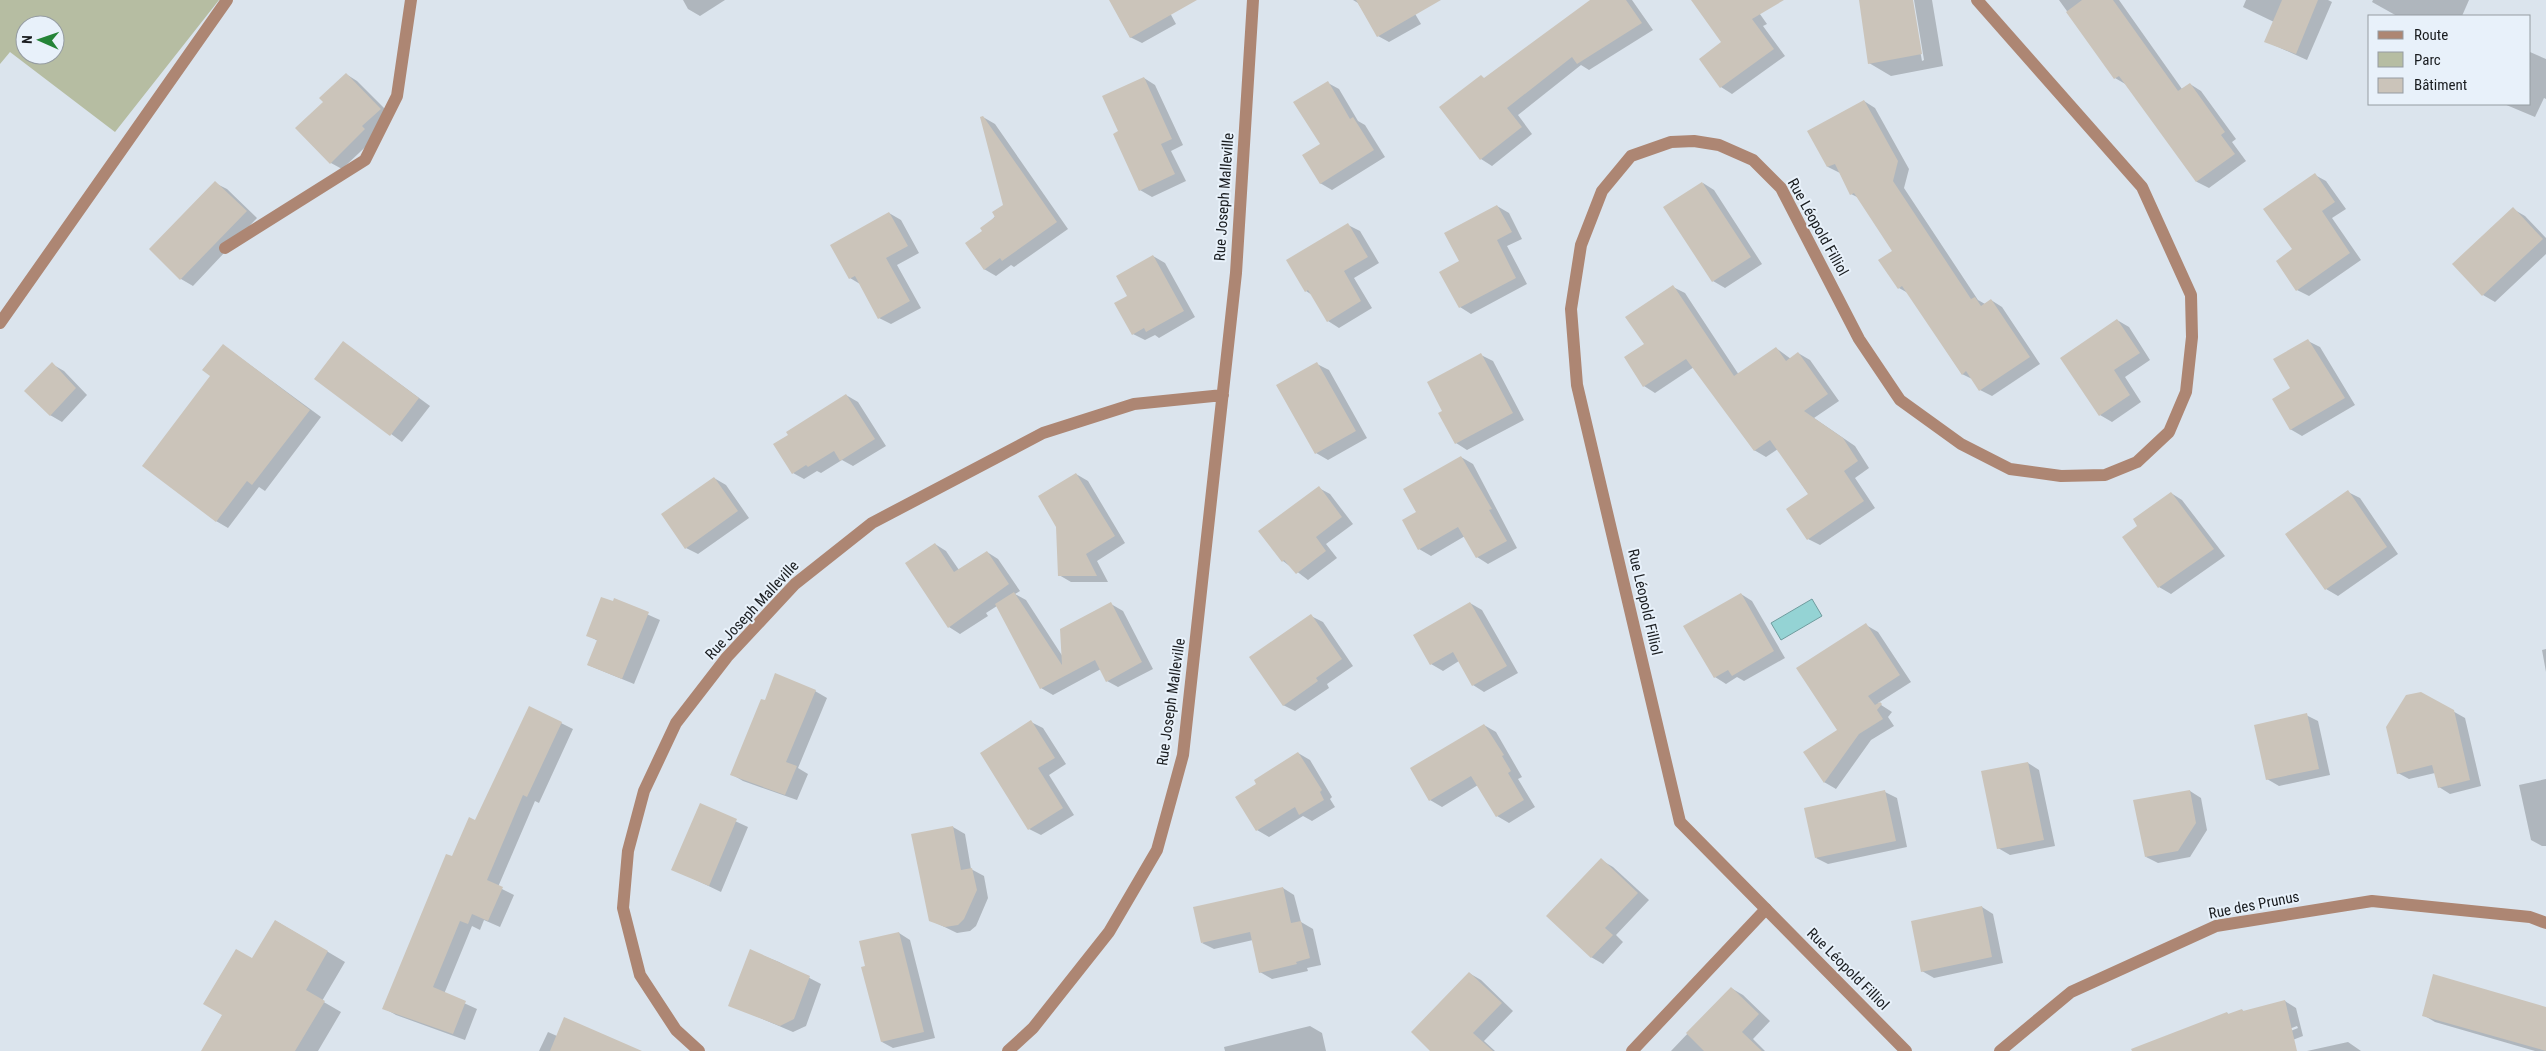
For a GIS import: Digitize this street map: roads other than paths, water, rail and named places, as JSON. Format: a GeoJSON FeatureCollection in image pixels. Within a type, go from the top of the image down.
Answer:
{"type":"FeatureCollection","features":[{"type":"Feature","properties":{"kind":"street"},"geometry":{"type":"LineString","coordinates":[[0,323],[227,0]]}},
{"type":"Feature","properties":{"kind":"street"},"geometry":{"type":"LineString","coordinates":[[225,248],[365,160],[397,96],[411,0]]}},
{"type":"Feature","properties":{"kind":"street","name":"Rue Joseph Malleville"},"geometry":{"type":"LineString","coordinates":[[1008,1051],[1033,1028],[1109,932],[1156,850],[1183,755],[1236,273],[1253,0]]}},
{"type":"Feature","properties":{"kind":"street","name":"Rue Léopold Filliol"},"geometry":{"type":"LineString","coordinates":[[1906,1051],[1680,822],[1577,385],[1571,309],[1581,245],[1602,191],[1632,156],[1671,142],[1694,141],[1719,145],[1753,160],[1781,188],[1859,339],[1900,400],[1961,444],[2010,469],[2061,476],[2105,475],[2137,462],[2169,432],[2186,392],[2192,337],[2191,294],[2142,187],[1977,0]]}},
{"type":"Feature","properties":{"kind":"street","name":"Rue Joseph Malleville"},"geometry":{"type":"LineString","coordinates":[[699,1051],[676,1030],[640,975],[623,908],[628,851],[644,791],[676,724],[727,657],[795,584],[872,522],[1043,433],[1134,404],[1223,395]]}},
{"type":"Feature","properties":{"kind":"street","name":"Rue des Prunus"},"geometry":{"type":"LineString","coordinates":[[2000,1051],[2071,992],[2216,926],[2372,901],[2530,917],[2546,923]]}},
{"type":"Feature","properties":{"kind":"street"},"geometry":{"type":"LineString","coordinates":[[1632,1051],[1766,909]]}}]}
